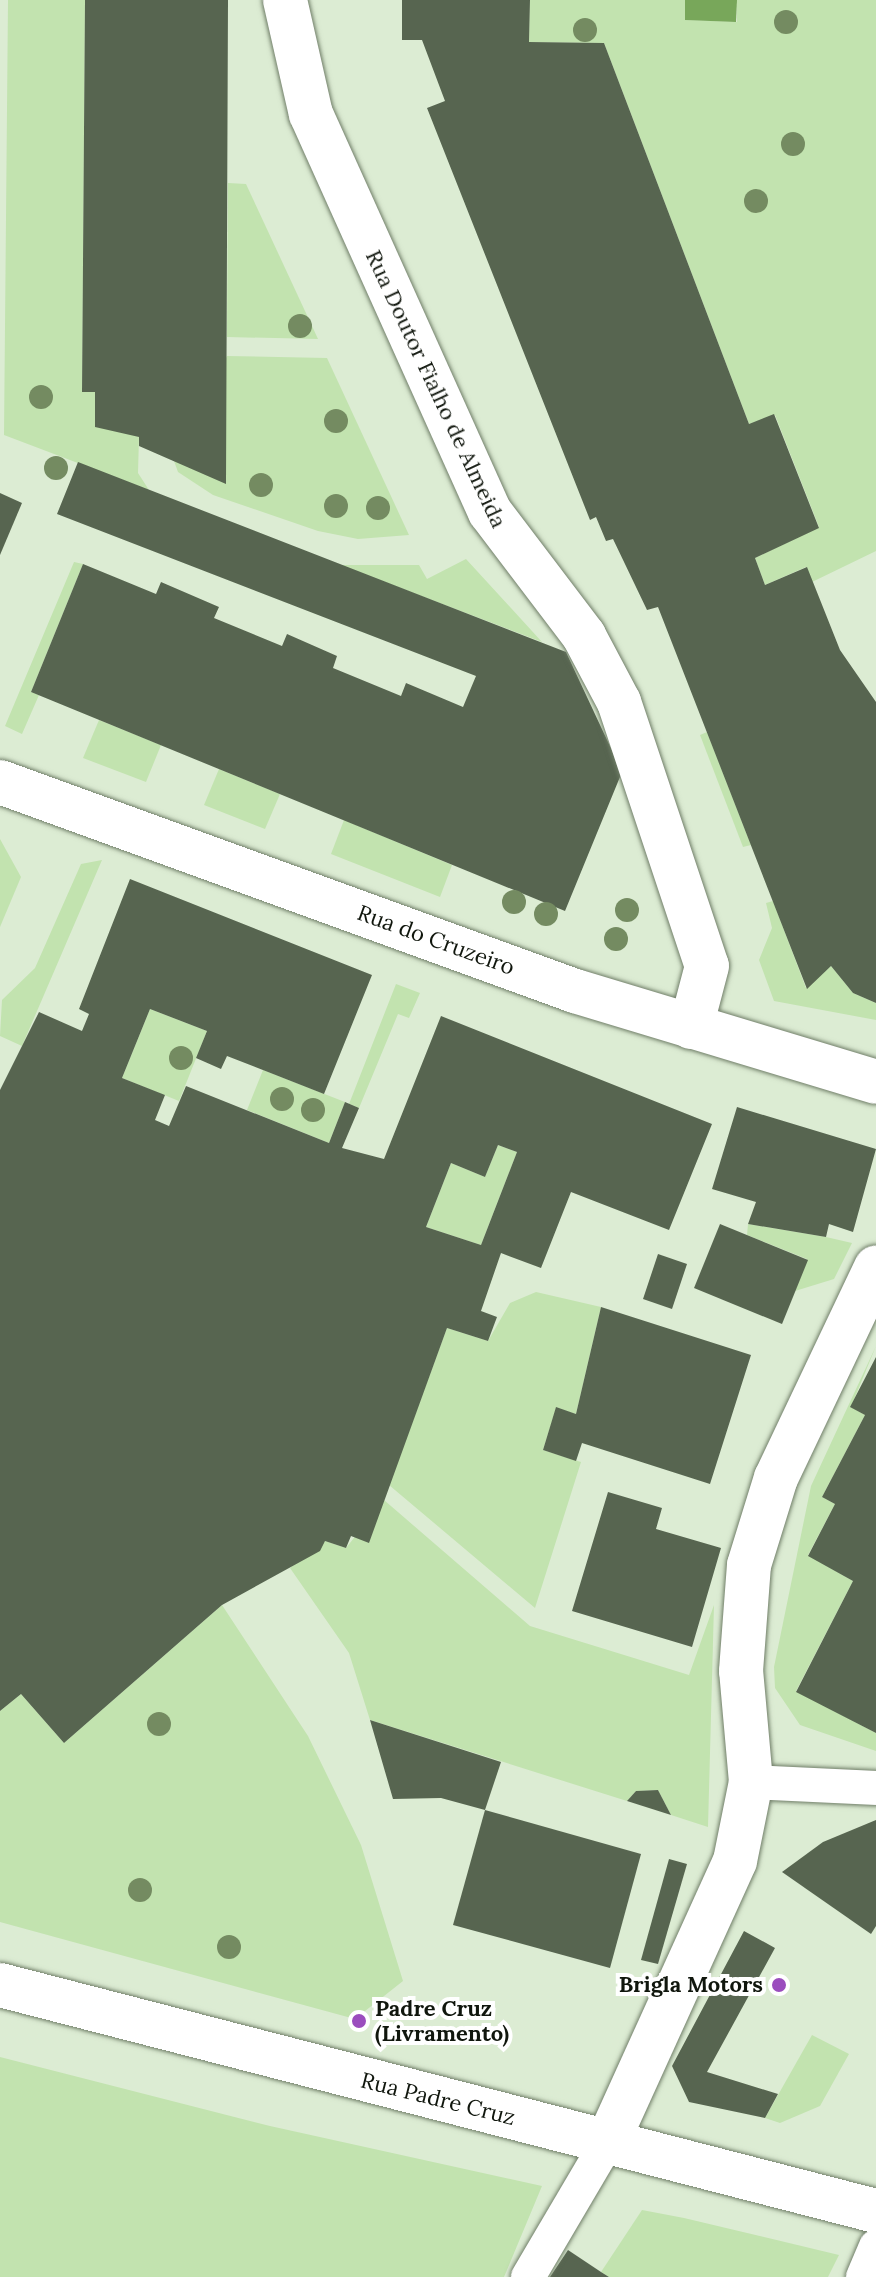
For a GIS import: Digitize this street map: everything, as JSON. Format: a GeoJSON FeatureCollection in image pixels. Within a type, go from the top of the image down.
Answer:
{"type":"FeatureCollection","features":[{"type":"Feature","properties":{"kind":"street","name":"Rua Doutor Fialho de Almeida"},"geometry":{"type":"LineString","coordinates":[[285,0],[311,114],[490,512],[584,636],[619,702],[707,966],[691,1027]]}},
{"type":"Feature","properties":{"kind":"street","name":"Rua do Cruzeiro"},"geometry":{"type":"LineString","coordinates":[[0,782],[691,1027],[876,1082]]}},
{"type":"Feature","properties":{"kind":"street"},"geometry":{"type":"LineString","coordinates":[[608,2141],[735,1861],[751,1782],[741,1671],[749,1565],[776,1478],[876,1267]]}},
{"type":"Feature","properties":{"kind":"street","name":"Rua Padre Cruz"},"geometry":{"type":"LineString","coordinates":[[0,1985],[876,2211]]}},
{"type":"Feature","properties":{"kind":"lane"},"geometry":{"type":"LineString","coordinates":[[751,1782],[876,1788]]}},
{"type":"Feature","properties":{"kind":"lane"},"geometry":{"type":"LineString","coordinates":[[528,2277],[608,2141]]}},
{"type":"Feature","properties":{"kind":"lane"},"geometry":{"type":"LineString","coordinates":[[863,2277],[876,2247]]}},
{"type":"Feature","properties":{"kind":"shaded area"},"geometry":{"type":"Polygon","coordinates":[[[8,0],[85,0],[82,392],[95,392],[139,437],[138,473],[149,490],[4,435],[8,0]]]}},
{"type":"Feature","properties":{"kind":"shaded area"},"geometry":{"type":"Polygon","coordinates":[[[530,0],[685,0],[685,20],[737,22],[737,0],[876,0],[876,551],[812,582],[806,567],[765,585],[755,558],[819,527],[775,415],[749,424],[604,43],[529,42],[530,0]]]}},
{"type":"Feature","properties":{"kind":"shaded area"},"geometry":{"type":"Polygon","coordinates":[[[685,0],[737,0],[736,22],[685,20],[685,0]]]}},
{"type":"Feature","properties":{"kind":"shaded area"},"geometry":{"type":"Polygon","coordinates":[[[228,183],[246,184],[318,339],[227,337],[228,183]]]}},
{"type":"Feature","properties":{"kind":"shaded area"},"geometry":{"type":"Polygon","coordinates":[[[227,356],[327,358],[409,535],[358,539],[318,531],[213,495],[178,472],[174,461],[227,356]]]}},
{"type":"Feature","properties":{"kind":"shaded area"},"geometry":{"type":"Polygon","coordinates":[[[466,559],[542,642],[340,565],[419,565],[427,579],[466,559]]]}},
{"type":"Feature","properties":{"kind":"shaded area"},"geometry":{"type":"Polygon","coordinates":[[[74,562],[83,564],[31,692],[39,695],[22,734],[5,726],[74,562]]]}},
{"type":"Feature","properties":{"kind":"shaded area"},"geometry":{"type":"Polygon","coordinates":[[[99,720],[161,745],[146,782],[83,758],[99,720]]]}},
{"type":"Feature","properties":{"kind":"shaded area"},"geometry":{"type":"Polygon","coordinates":[[[707,732],[751,845],[743,847],[700,735],[707,732]]]}},
{"type":"Feature","properties":{"kind":"shaded area"},"geometry":{"type":"Polygon","coordinates":[[[219,769],[280,794],[265,829],[204,805],[219,769]]]}},
{"type":"Feature","properties":{"kind":"shaded area"},"geometry":{"type":"Polygon","coordinates":[[[344,820],[452,865],[440,897],[331,854],[344,820]]]}},
{"type":"Feature","properties":{"kind":"shaded area"},"geometry":{"type":"Polygon","coordinates":[[[0,839],[21,877],[0,927],[0,839]]]}},
{"type":"Feature","properties":{"kind":"shaded area"},"geometry":{"type":"Polygon","coordinates":[[[102,860],[22,1046],[0,1036],[2,1000],[35,968],[81,864],[102,860]]]}},
{"type":"Feature","properties":{"kind":"shaded area"},"geometry":{"type":"Polygon","coordinates":[[[773,901],[806,988],[831,966],[853,993],[876,1003],[876,1020],[774,1001],[759,960],[772,928],[766,903],[773,901]]]}},
{"type":"Feature","properties":{"kind":"shaded area"},"geometry":{"type":"Polygon","coordinates":[[[396,984],[420,993],[409,1018],[398,1014],[359,1108],[349,1104],[396,984]]]}},
{"type":"Feature","properties":{"kind":"shaded area"},"geometry":{"type":"Polygon","coordinates":[[[150,1009],[207,1031],[179,1101],[122,1078],[150,1009]]]}},
{"type":"Feature","properties":{"kind":"shaded area"},"geometry":{"type":"Polygon","coordinates":[[[263,1070],[345,1102],[329,1143],[247,1110],[263,1070]]]}},
{"type":"Feature","properties":{"kind":"shaded area"},"geometry":{"type":"Polygon","coordinates":[[[498,1145],[517,1152],[481,1245],[426,1227],[451,1163],[485,1177],[498,1145]]]}},
{"type":"Feature","properties":{"kind":"shaded area"},"geometry":{"type":"Polygon","coordinates":[[[748,1224],[852,1243],[834,1279],[795,1291],[807,1259],[747,1235],[748,1224]]]}},
{"type":"Feature","properties":{"kind":"shaded area"},"geometry":{"type":"Polygon","coordinates":[[[536,1292],[601,1307],[576,1414],[556,1408],[543,1450],[581,1462],[535,1608],[389,1485],[447,1328],[488,1341],[510,1303],[536,1292]]]}},
{"type":"Feature","properties":{"kind":"shaded area"},"geometry":{"type":"Polygon","coordinates":[[[876,1346],[851,1407],[865,1415],[822,1497],[835,1504],[808,1555],[853,1581],[796,1691],[876,1733],[876,1751],[800,1725],[775,1688],[774,1667],[811,1486],[876,1346]]]}},
{"type":"Feature","properties":{"kind":"shaded area"},"geometry":{"type":"Polygon","coordinates":[[[384,1500],[530,1626],[689,1675],[714,1605],[708,1827],[671,1815],[658,1790],[636,1791],[627,1801],[370,1720],[349,1653],[290,1568],[325,1541],[346,1548],[384,1500]]]}},
{"type":"Feature","properties":{"kind":"shaded area"},"geometry":{"type":"Polygon","coordinates":[[[222,1605],[308,1736],[361,1845],[403,1981],[355,2019],[0,1922],[0,1711],[21,1694],[64,1743],[222,1605]]]}},
{"type":"Feature","properties":{"kind":"shaded area"},"geometry":{"type":"Polygon","coordinates":[[[812,2035],[849,2054],[820,2106],[780,2123],[765,2118],[812,2035]]]}},
{"type":"Feature","properties":{"kind":"shaded area"},"geometry":{"type":"Polygon","coordinates":[[[0,2057],[270,2126],[542,2186],[504,2277],[0,2277],[0,2057]]]}},
{"type":"Feature","properties":{"kind":"shaded area"},"geometry":{"type":"Polygon","coordinates":[[[642,2210],[839,2255],[828,2277],[609,2277],[601,2272],[642,2210]]]}},
{"type":"Feature","properties":{"kind":"building"},"geometry":{"type":"Polygon","coordinates":[[[85,0],[228,0],[226,484],[139,446],[139,437],[95,427],[95,392],[82,392],[85,0]]]}},
{"type":"Feature","properties":{"kind":"building"},"geometry":{"type":"Polygon","coordinates":[[[402,0],[530,0],[529,42],[604,43],[749,424],[774,414],[819,528],[755,558],[765,585],[807,567],[840,650],[876,702],[876,1003],[853,993],[831,966],[807,989],[658,607],[647,610],[613,539],[606,541],[596,517],[590,520],[427,108],[445,101],[422,40],[402,40],[402,0]]]}},
{"type":"Feature","properties":{"kind":"building"},"geometry":{"type":"Polygon","coordinates":[[[78,462],[566,652],[622,772],[565,911],[31,692],[83,564],[156,594],[161,582],[219,607],[214,618],[282,646],[287,634],[337,656],[333,668],[401,696],[406,683],[463,707],[476,676],[57,514],[78,462]]]}},
{"type":"Feature","properties":{"kind":"building"},"geometry":{"type":"Polygon","coordinates":[[[0,493],[22,503],[0,555],[0,493]]]}},
{"type":"Feature","properties":{"kind":"building"},"geometry":{"type":"Polygon","coordinates":[[[130,879],[372,975],[324,1094],[227,1056],[221,1069],[196,1058],[207,1031],[150,1009],[122,1078],[165,1095],[155,1120],[169,1126],[186,1086],[329,1143],[345,1102],[359,1108],[342,1148],[384,1159],[441,1016],[712,1124],[669,1230],[571,1192],[541,1268],[501,1253],[481,1311],[497,1317],[488,1341],[447,1328],[369,1543],[351,1536],[346,1548],[325,1541],[320,1551],[222,1605],[64,1743],[21,1694],[0,1711],[0,1090],[39,1012],[82,1031],[89,1014],[79,1009],[130,879]],[[498,1145],[485,1177],[451,1163],[426,1227],[481,1245],[517,1152],[498,1145]]]}},
{"type":"Feature","properties":{"kind":"building"},"geometry":{"type":"Polygon","coordinates":[[[737,1107],[876,1149],[853,1232],[829,1224],[826,1237],[748,1224],[756,1202],[712,1189],[737,1107]]]}},
{"type":"Feature","properties":{"kind":"building"},"geometry":{"type":"Polygon","coordinates":[[[720,1224],[808,1260],[782,1324],[694,1288],[720,1224]]]}},
{"type":"Feature","properties":{"kind":"building"},"geometry":{"type":"Polygon","coordinates":[[[658,1254],[687,1264],[672,1309],[643,1299],[658,1254]]]}},
{"type":"Feature","properties":{"kind":"building"},"geometry":{"type":"Polygon","coordinates":[[[601,1307],[751,1355],[710,1484],[582,1443],[576,1461],[543,1450],[556,1407],[576,1414],[601,1307]]]}},
{"type":"Feature","properties":{"kind":"building"},"geometry":{"type":"Polygon","coordinates":[[[876,1357],[876,1733],[796,1692],[853,1581],[808,1556],[835,1504],[822,1497],[865,1415],[850,1407],[876,1357]]]}},
{"type":"Feature","properties":{"kind":"building"},"geometry":{"type":"Polygon","coordinates":[[[608,1492],[662,1508],[656,1529],[721,1548],[692,1647],[572,1611],[608,1492]]]}},
{"type":"Feature","properties":{"kind":"building"},"geometry":{"type":"Polygon","coordinates":[[[370,1720],[501,1762],[485,1810],[441,1798],[393,1799],[370,1720]]]}},
{"type":"Feature","properties":{"kind":"building"},"geometry":{"type":"Polygon","coordinates":[[[658,1790],[671,1815],[627,1801],[636,1791],[658,1790]]]}},
{"type":"Feature","properties":{"kind":"building"},"geometry":{"type":"Polygon","coordinates":[[[485,1810],[641,1854],[610,1968],[453,1925],[485,1810]]]}},
{"type":"Feature","properties":{"kind":"building"},"geometry":{"type":"Polygon","coordinates":[[[876,1820],[876,1926],[871,1934],[782,1872],[823,1842],[876,1820]]]}},
{"type":"Feature","properties":{"kind":"building"},"geometry":{"type":"Polygon","coordinates":[[[669,1859],[687,1864],[658,1964],[641,1960],[669,1859]]]}},
{"type":"Feature","properties":{"kind":"building"},"geometry":{"type":"Polygon","coordinates":[[[744,1931],[775,1948],[707,2072],[778,2094],[765,2118],[689,2102],[672,2066],[744,1931]]]}},
{"type":"Feature","properties":{"kind":"building"},"geometry":{"type":"Polygon","coordinates":[[[568,2250],[601,2272],[609,2277],[550,2277],[568,2250]]]}},
{"type":"Feature","properties":{"kind":"place","name":"Brigla Motors"},"geometry":{"type":"Point","coordinates":[779,1985]}},
{"type":"Feature","properties":{"kind":"place","name":"Padre Cruz (Livramento)"},"geometry":{"type":"Point","coordinates":[359,2021]}}]}
